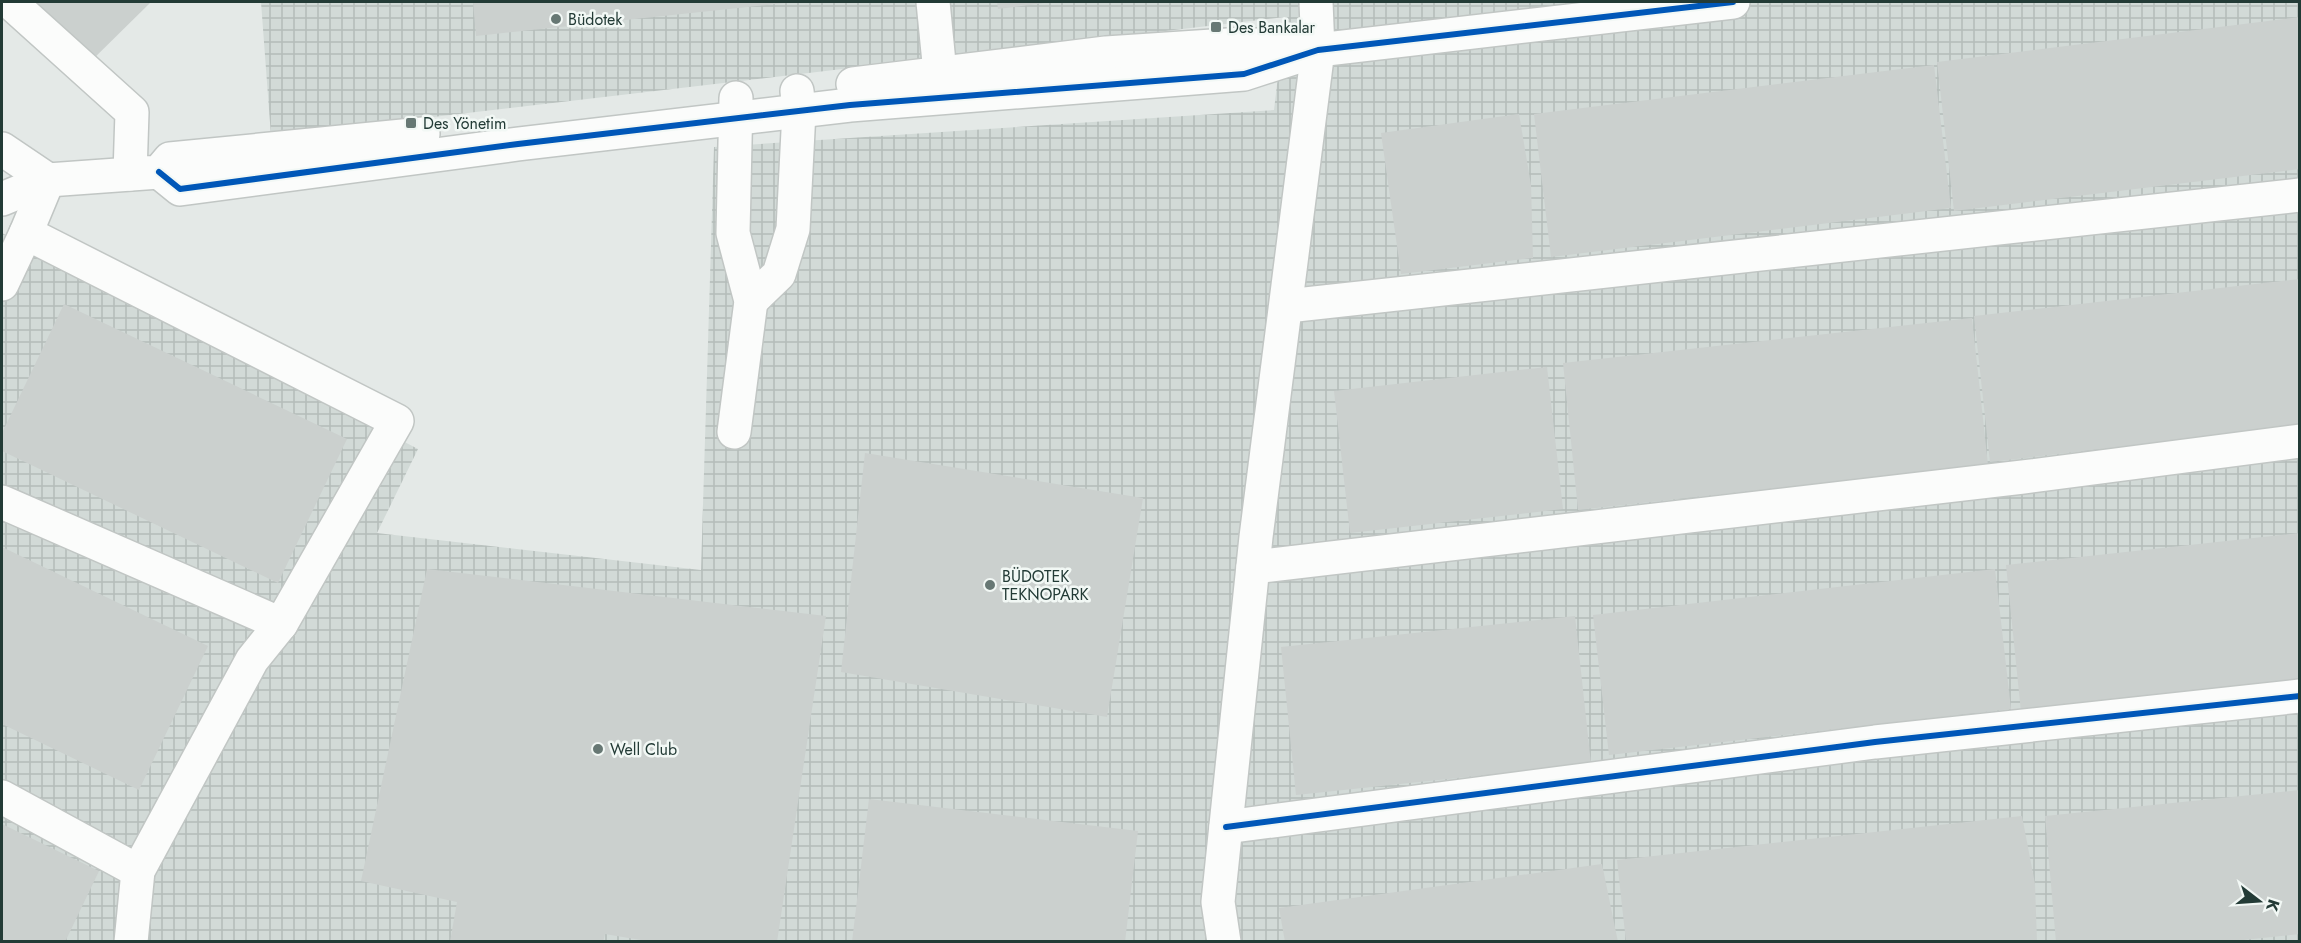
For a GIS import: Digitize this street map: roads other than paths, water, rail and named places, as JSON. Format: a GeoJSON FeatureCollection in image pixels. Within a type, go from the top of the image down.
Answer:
{"type":"FeatureCollection","features":[{"type":"Feature","properties":{"kind":"street"},"geometry":{"type":"LineString","coordinates":[[10,2],[132,112],[145,173]]}},
{"type":"Feature","properties":{"kind":"street"},"geometry":{"type":"LineString","coordinates":[[933,2],[941,85]]}},
{"type":"Feature","properties":{"kind":"street"},"geometry":{"type":"LineString","coordinates":[[1224,942],[1218,902],[1253,567],[1318,50],[1316,2]]}},
{"type":"Feature","properties":{"kind":"street"},"geometry":{"type":"LineString","coordinates":[[2,199],[48,180],[145,173],[180,189],[328,157],[518,144],[736,108],[941,85],[1244,74],[1318,50],[1733,2]]}},
{"type":"Feature","properties":{"kind":"street"},"geometry":{"type":"LineString","coordinates":[[751,301],[779,274],[793,230],[798,101]]}},
{"type":"Feature","properties":{"kind":"street"},"geometry":{"type":"LineString","coordinates":[[734,432],[751,301],[733,233],[736,108]]}},
{"type":"Feature","properties":{"kind":"street"},"geometry":{"type":"LineString","coordinates":[[2,149],[48,180]]}},
{"type":"Feature","properties":{"kind":"street"},"geometry":{"type":"LineString","coordinates":[[2,284],[48,180]]}},
{"type":"Feature","properties":{"kind":"street"},"geometry":{"type":"LineString","coordinates":[[1287,306],[2300,195]]}},
{"type":"Feature","properties":{"kind":"street"},"geometry":{"type":"LineString","coordinates":[[26,233],[397,421],[281,624],[252,660],[138,871],[131,942]]}},
{"type":"Feature","properties":{"kind":"street"},"geometry":{"type":"LineString","coordinates":[[1253,567],[2023,477],[2300,441]]}},
{"type":"Feature","properties":{"kind":"street"},"geometry":{"type":"LineString","coordinates":[[2,502],[281,624]]}},
{"type":"Feature","properties":{"kind":"street"},"geometry":{"type":"LineString","coordinates":[[1226,826],[1875,742],[2300,696]]}},
{"type":"Feature","properties":{"kind":"street"},"geometry":{"type":"LineString","coordinates":[[2,797],[138,871]]}},
{"type":"Feature","properties":{"kind":"place","name":"Büdotek"},"geometry":{"type":"Point","coordinates":[556,19]}},
{"type":"Feature","properties":{"kind":"place","name":"Des Bankalar"},"geometry":{"type":"Point","coordinates":[1216,27]}},
{"type":"Feature","properties":{"kind":"place","name":"Des Yönetim"},"geometry":{"type":"Point","coordinates":[411,123]}},
{"type":"Feature","properties":{"kind":"place","name":"BÜDOTEK TEKNOPARK"},"geometry":{"type":"Point","coordinates":[990,585]}},
{"type":"Feature","properties":{"kind":"place","name":"Well Club"},"geometry":{"type":"Point","coordinates":[598,749]}}]}
